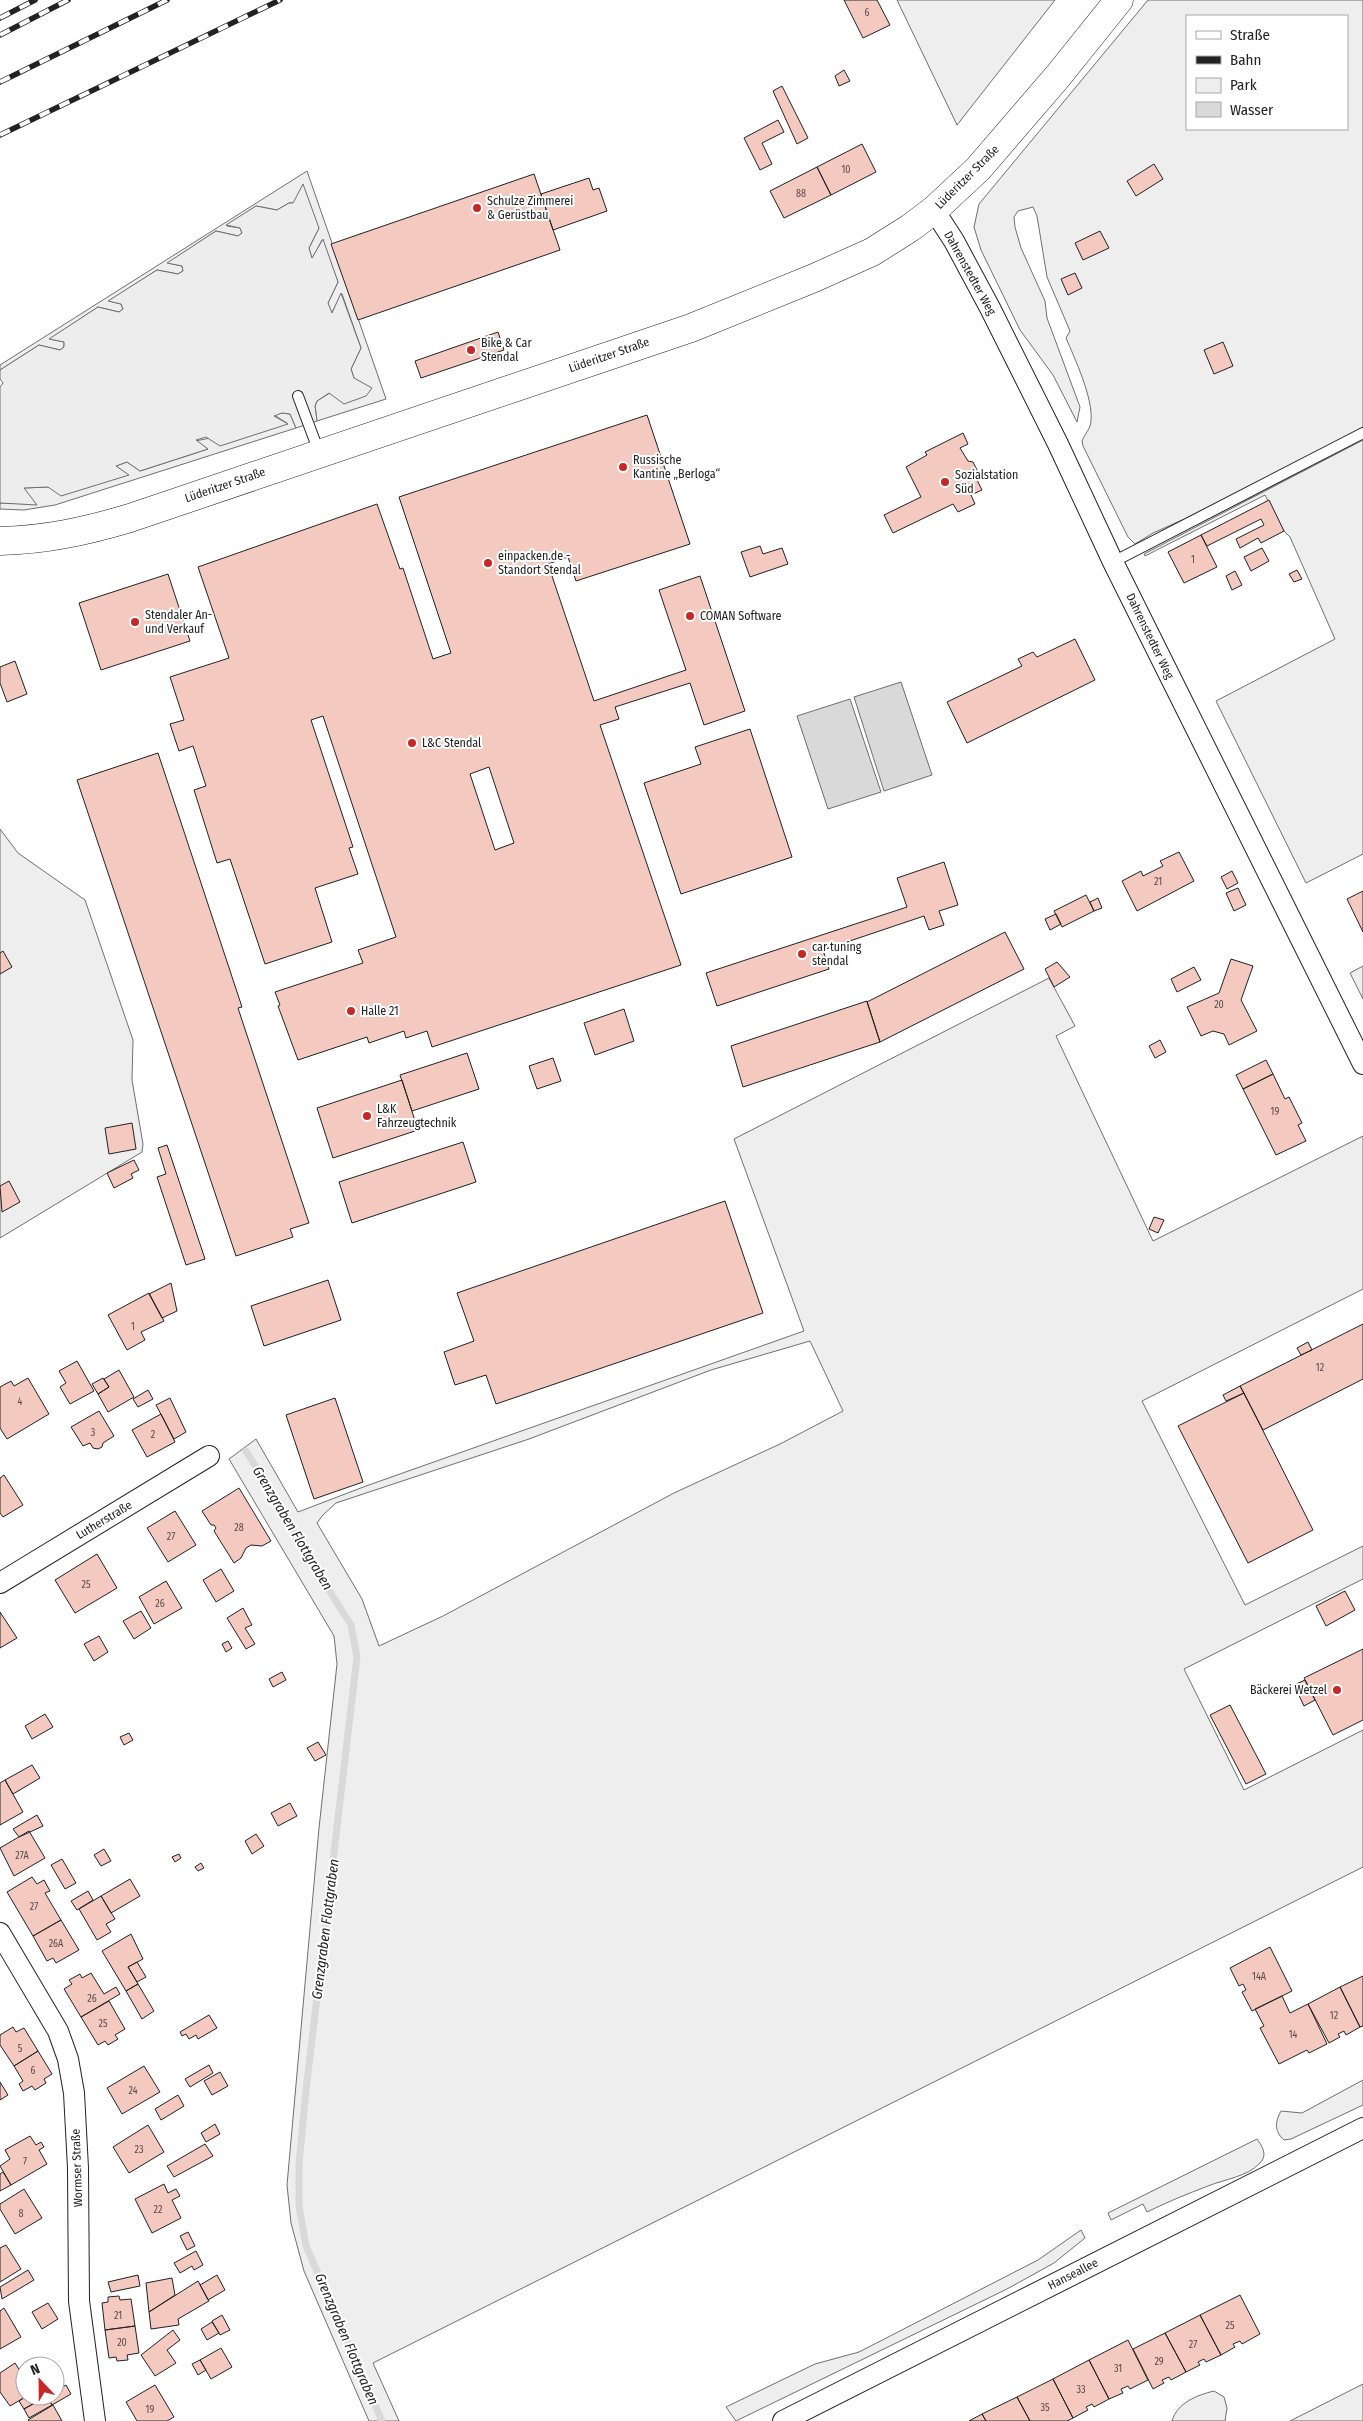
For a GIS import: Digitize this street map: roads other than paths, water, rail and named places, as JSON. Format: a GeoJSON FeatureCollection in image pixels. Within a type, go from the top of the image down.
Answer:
{"type":"FeatureCollection","features":[{"type":"Feature","properties":{"kind":"main road","name":"Lüderitzer Straße"},"geometry":{"type":"LineString","coordinates":[[0,540],[51,538],[82,532],[691,328],[751,305],[872,252],[934,210],[978,169],[1006,138],[1119,0]]}},
{"type":"Feature","properties":{"kind":"street","name":"Dahrenstedter Weg"},"geometry":{"type":"LineString","coordinates":[[934,210],[954,241],[990,308],[1058,444],[1113,562],[1363,1064]]}},
{"type":"Feature","properties":{"kind":"street","name":"Lutherstraße"},"geometry":{"type":"LineString","coordinates":[[0,1583],[209,1456]]}},
{"type":"Feature","properties":{"kind":"street","name":"Wormser Straße"},"geometry":{"type":"LineString","coordinates":[[0,1933],[58,2031],[68,2059],[74,2093],[78,2168],[79,2301],[95,2421]]}},
{"type":"Feature","properties":{"kind":"street","name":"Hanseallee"},"geometry":{"type":"LineString","coordinates":[[783,2421],[1363,2128]]}},
{"type":"Feature","properties":{"kind":"lane"},"geometry":{"type":"LineString","coordinates":[[298,396],[319,452]]}},
{"type":"Feature","properties":{"kind":"lane"},"geometry":{"type":"LineString","coordinates":[[1113,562],[1363,433]]}},
{"type":"Feature","properties":{"kind":"water"},"geometry":{"type":"Polygon","coordinates":[[[901,682],[932,775],[884,791],[854,697],[901,682]]]}},
{"type":"Feature","properties":{"kind":"water"},"geometry":{"type":"Polygon","coordinates":[[[850,699],[881,792],[828,809],[797,716],[850,699]]]}},
{"type":"Feature","properties":{"kind":"waterway","name":"Grenzgraben Flottgraben"},"geometry":{"type":"LineString","coordinates":[[246,1451],[289,1521],[298,1541],[351,1625],[357,1657],[306,2090],[299,2164],[299,2206],[306,2246],[382,2421]]}},
{"type":"Feature","properties":{"kind":"railway"},"geometry":{"type":"LineString","coordinates":[[0,18],[35,0]]}},
{"type":"Feature","properties":{"kind":"railway"},"geometry":{"type":"LineString","coordinates":[[0,35],[68,0]]}},
{"type":"Feature","properties":{"kind":"railway"},"geometry":{"type":"LineString","coordinates":[[0,82],[167,0]]}},
{"type":"Feature","properties":{"kind":"railway"},"geometry":{"type":"LineString","coordinates":[[0,135],[280,0]]}},
{"type":"Feature","properties":{"kind":"place","name":"Schulze Zimmerei & Gerüstbau"},"geometry":{"type":"Point","coordinates":[477,208]}},
{"type":"Feature","properties":{"kind":"place","name":"Bike & Car Stendal"},"geometry":{"type":"Point","coordinates":[471,350]}},
{"type":"Feature","properties":{"kind":"place","name":"Russische Kantine „Berloga“"},"geometry":{"type":"Point","coordinates":[623,467]}},
{"type":"Feature","properties":{"kind":"place","name":"Sozialstation Süd"},"geometry":{"type":"Point","coordinates":[945,482]}},
{"type":"Feature","properties":{"kind":"place","name":"einpacken.de - Standort Stendal"},"geometry":{"type":"Point","coordinates":[488,563]}},
{"type":"Feature","properties":{"kind":"place","name":"COMAN Software"},"geometry":{"type":"Point","coordinates":[690,616]}},
{"type":"Feature","properties":{"kind":"place","name":"Stendaler An- und Verkauf"},"geometry":{"type":"Point","coordinates":[135,622]}},
{"type":"Feature","properties":{"kind":"place","name":"L&C Stendal"},"geometry":{"type":"Point","coordinates":[412,743]}},
{"type":"Feature","properties":{"kind":"place","name":"car tuning stendal"},"geometry":{"type":"Point","coordinates":[802,954]}},
{"type":"Feature","properties":{"kind":"place","name":"Halle 21"},"geometry":{"type":"Point","coordinates":[351,1011]}},
{"type":"Feature","properties":{"kind":"place","name":"L&K Fahrzeugtechnik"},"geometry":{"type":"Point","coordinates":[367,1116]}},
{"type":"Feature","properties":{"kind":"place","name":"Bäckerei Wetzel"},"geometry":{"type":"Point","coordinates":[1337,1690]}}]}
